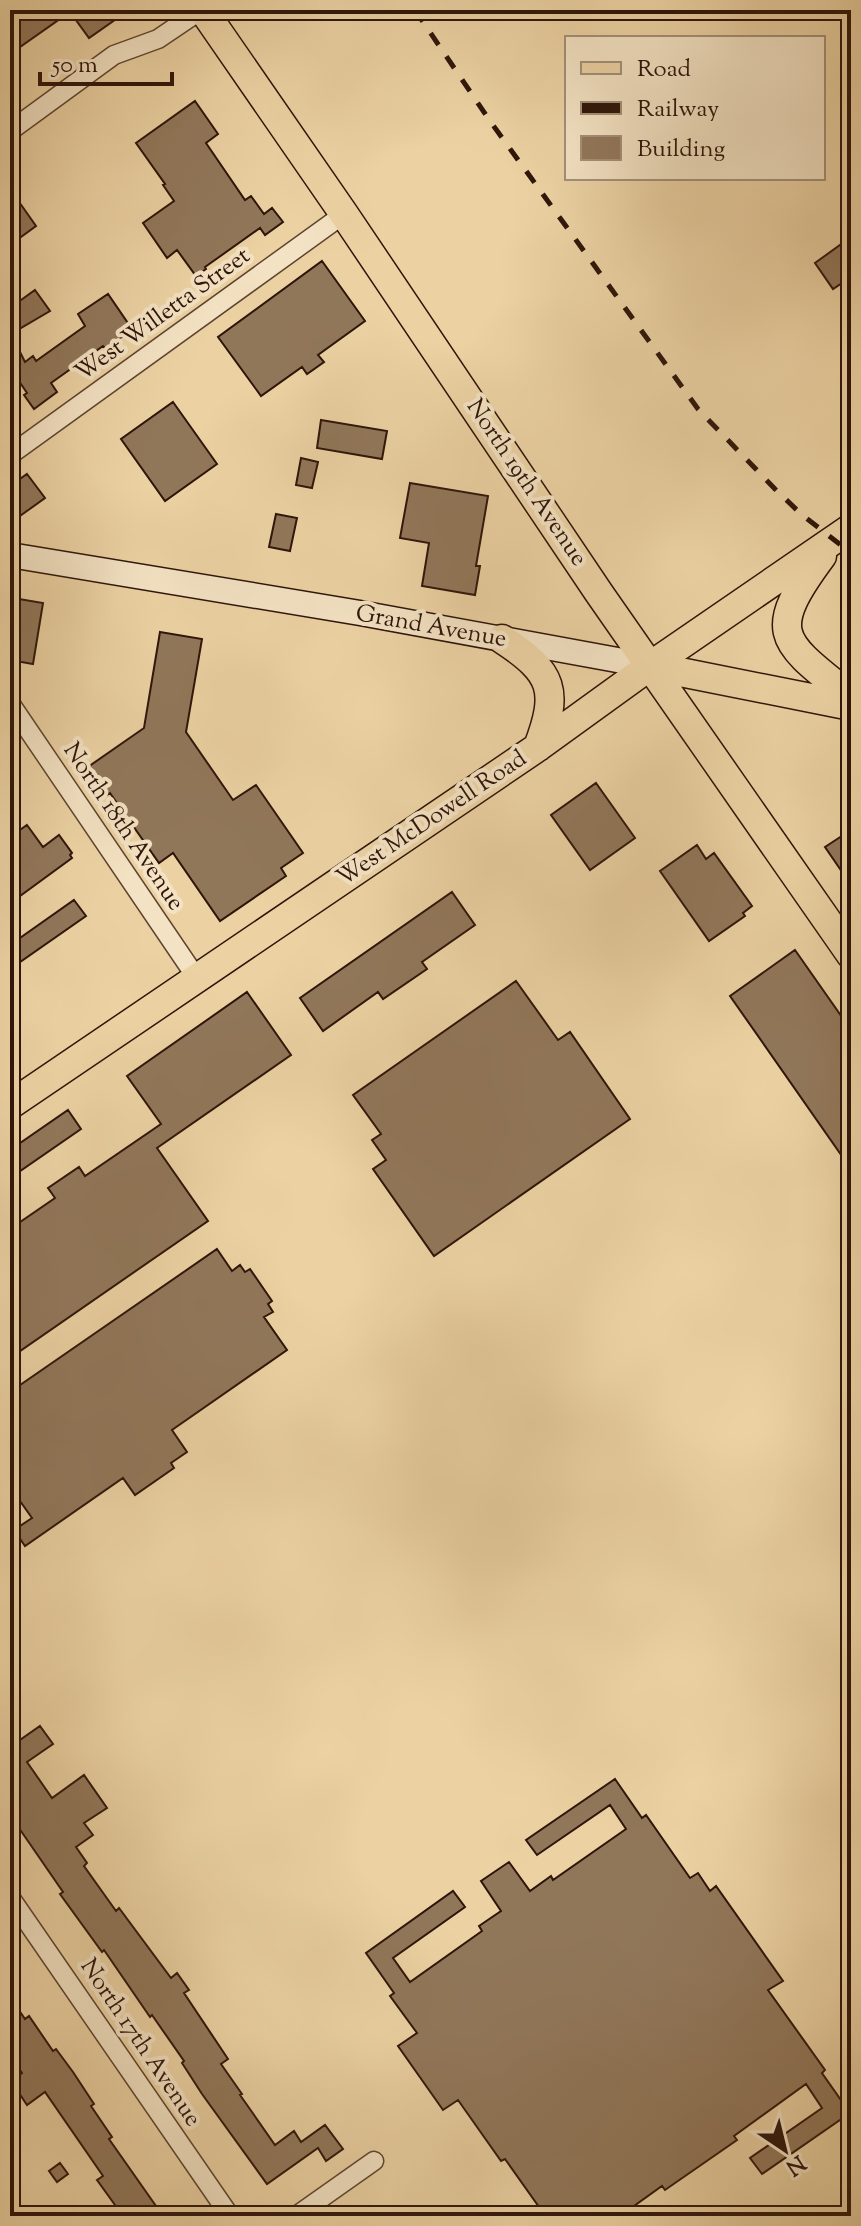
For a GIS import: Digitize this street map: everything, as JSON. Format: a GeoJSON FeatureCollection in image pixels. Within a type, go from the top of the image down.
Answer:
{"type":"FeatureCollection","features":[{"type":"Feature","properties":{"kind":"main road","name":"North 19th Avenue"},"geometry":{"type":"LineString","coordinates":[[202,10],[851,955]]}},
{"type":"Feature","properties":{"kind":"main road","name":"West McDowell Road"},"geometry":{"type":"LineString","coordinates":[[10,1105],[538,747],[842,534]]}},
{"type":"Feature","properties":{"kind":"main road"},"geometry":{"type":"LineString","coordinates":[[842,534],[791,602],[786,633],[806,660],[851,697]]}},
{"type":"Feature","properties":{"kind":"main road","name":"Grand Avenue"},"geometry":{"type":"LineString","coordinates":[[10,555],[502,639],[851,706]]}},
{"type":"Feature","properties":{"kind":"main road"},"geometry":{"type":"LineString","coordinates":[[502,639],[535,665],[549,688],[551,706],[538,747]]}},
{"type":"Feature","properties":{"kind":"street"},"geometry":{"type":"LineString","coordinates":[[10,131],[114,55],[158,39],[202,10]]}},
{"type":"Feature","properties":{"kind":"street","name":"West Willetta Street"},"geometry":{"type":"LineString","coordinates":[[10,455],[344,214]]}},
{"type":"Feature","properties":{"kind":"street","name":"North 18th Avenue"},"geometry":{"type":"LineString","coordinates":[[10,703],[196,977]]}},
{"type":"Feature","properties":{"kind":"street","name":"North 17th Avenue"},"geometry":{"type":"LineString","coordinates":[[10,1897],[230,2216]]}},
{"type":"Feature","properties":{"kind":"street"},"geometry":{"type":"LineString","coordinates":[[296,2216],[374,2161]]}},
{"type":"Feature","properties":{"kind":"building"},"geometry":{"type":"Polygon","coordinates":[[[10,10],[129,10],[89,38],[70,12],[10,54],[10,10]]]}},
{"type":"Feature","properties":{"kind":"building"},"geometry":{"type":"Polygon","coordinates":[[[195,101],[218,134],[206,143],[245,200],[251,196],[264,214],[272,208],[283,222],[265,235],[260,228],[196,276],[177,250],[167,258],[143,223],[174,201],[136,143],[195,101]]]}},
{"type":"Feature","properties":{"kind":"building"},"geometry":{"type":"Polygon","coordinates":[[[10,189],[36,226],[10,245],[10,189]]]}},
{"type":"Feature","properties":{"kind":"building"},"geometry":{"type":"Polygon","coordinates":[[[851,237],[851,277],[833,289],[815,263],[851,237]]]}},
{"type":"Feature","properties":{"kind":"building"},"geometry":{"type":"Polygon","coordinates":[[[322,261],[365,321],[318,355],[324,362],[307,374],[302,367],[261,396],[218,337],[322,261]]]}},
{"type":"Feature","properties":{"kind":"building"},"geometry":{"type":"Polygon","coordinates":[[[35,290],[50,311],[11,334],[25,362],[33,356],[36,361],[85,326],[78,314],[108,294],[132,329],[51,383],[57,392],[34,409],[10,368],[10,308],[35,290]]]}},
{"type":"Feature","properties":{"kind":"building"},"geometry":{"type":"Polygon","coordinates":[[[173,402],[217,464],[165,501],[121,439],[173,402]]]}},
{"type":"Feature","properties":{"kind":"building"},"geometry":{"type":"Polygon","coordinates":[[[321,420],[387,431],[382,459],[317,448],[321,420]]]}},
{"type":"Feature","properties":{"kind":"building"},"geometry":{"type":"Polygon","coordinates":[[[301,458],[318,462],[312,488],[296,485],[301,458]]]}},
{"type":"Feature","properties":{"kind":"building"},"geometry":{"type":"Polygon","coordinates":[[[27,474],[45,498],[20,516],[10,513],[10,486],[27,474]]]}},
{"type":"Feature","properties":{"kind":"building"},"geometry":{"type":"Polygon","coordinates":[[[410,483],[488,496],[476,566],[480,566],[475,595],[422,586],[429,543],[400,538],[410,483]]]}},
{"type":"Feature","properties":{"kind":"building"},"geometry":{"type":"Polygon","coordinates":[[[276,514],[297,518],[290,551],[269,547],[276,514]]]}},
{"type":"Feature","properties":{"kind":"building"},"geometry":{"type":"Polygon","coordinates":[[[19,599],[43,603],[33,664],[10,660],[19,599]]]}},
{"type":"Feature","properties":{"kind":"building"},"geometry":{"type":"Polygon","coordinates":[[[160,632],[202,639],[186,732],[233,800],[256,785],[303,853],[281,868],[286,876],[220,921],[173,853],[159,863],[110,793],[104,797],[85,769],[144,728],[160,632]]]}},
{"type":"Feature","properties":{"kind":"building"},"geometry":{"type":"Polygon","coordinates":[[[596,783],[635,838],[590,870],[551,815],[596,783]]]}},
{"type":"Feature","properties":{"kind":"building"},"geometry":{"type":"Polygon","coordinates":[[[27,825],[43,847],[59,835],[72,853],[72,858],[20,896],[17,891],[10,896],[10,870],[17,865],[10,855],[10,837],[27,825]]]}},
{"type":"Feature","properties":{"kind":"building"},"geometry":{"type":"Polygon","coordinates":[[[851,830],[851,885],[825,847],[851,830]]]}},
{"type":"Feature","properties":{"kind":"building"},"geometry":{"type":"Polygon","coordinates":[[[697,845],[706,859],[714,853],[752,906],[743,913],[745,916],[709,941],[660,871],[697,845]]]}},
{"type":"Feature","properties":{"kind":"building"},"geometry":{"type":"Polygon","coordinates":[[[452,892],[475,925],[422,962],[427,969],[383,999],[378,992],[323,1031],[300,998],[452,892]]]}},
{"type":"Feature","properties":{"kind":"building"},"geometry":{"type":"Polygon","coordinates":[[[74,900],[86,916],[10,969],[10,945],[74,900]]]}},
{"type":"Feature","properties":{"kind":"building"},"geometry":{"type":"Polygon","coordinates":[[[795,950],[851,1030],[851,1169],[730,996],[795,950]]]}},
{"type":"Feature","properties":{"kind":"building"},"geometry":{"type":"Polygon","coordinates":[[[516,981],[558,1040],[570,1032],[630,1119],[434,1256],[373,1169],[386,1160],[372,1140],[381,1134],[353,1095],[516,981]]]}},
{"type":"Feature","properties":{"kind":"building"},"geometry":{"type":"Polygon","coordinates":[[[247,992],[291,1055],[157,1148],[208,1221],[10,1358],[10,1229],[55,1198],[48,1188],[79,1167],[85,1176],[161,1124],[127,1076],[247,992]]]}},
{"type":"Feature","properties":{"kind":"building"},"geometry":{"type":"Polygon","coordinates":[[[68,1110],[81,1129],[10,1178],[10,1150],[68,1110]]]}},
{"type":"Feature","properties":{"kind":"building"},"geometry":{"type":"Polygon","coordinates":[[[217,1249],[232,1271],[240,1265],[245,1272],[250,1269],[272,1301],[268,1304],[273,1312],[264,1317],[287,1350],[172,1430],[187,1452],[171,1463],[174,1468],[135,1495],[123,1478],[25,1546],[14,1530],[32,1518],[10,1487],[10,1392],[217,1249]]]}},
{"type":"Feature","properties":{"kind":"building"},"geometry":{"type":"Polygon","coordinates":[[[40,1726],[53,1744],[27,1762],[52,1798],[84,1775],[107,1808],[84,1823],[93,1835],[76,1847],[87,1863],[84,1866],[171,1978],[177,1973],[189,1990],[184,1993],[228,2059],[221,2064],[275,2145],[294,2131],[301,2142],[325,2125],[343,2149],[326,2161],[318,2148],[267,2184],[202,2094],[182,2063],[184,2061],[152,2015],[150,2017],[104,1950],[102,1952],[60,1894],[63,1892],[10,1815],[10,1747],[40,1726]]]}},
{"type":"Feature","properties":{"kind":"building"},"geometry":{"type":"Polygon","coordinates":[[[615,1779],[642,1818],[646,1815],[690,1878],[698,1873],[710,1891],[716,1886],[783,1981],[768,1990],[825,2070],[822,2073],[850,2113],[762,2174],[750,2158],[822,2108],[806,2084],[734,2136],[737,2140],[665,2190],[662,2186],[620,2216],[526,2216],[539,2207],[505,2159],[501,2161],[458,2100],[443,2110],[398,2046],[417,2033],[390,1996],[394,1993],[366,1953],[453,1891],[465,1907],[393,1958],[410,1982],[482,1931],[479,1926],[501,1911],[481,1881],[509,1862],[530,1891],[551,1876],[553,1880],[626,1829],[610,1805],[537,1855],[526,1840],[615,1779]]]}},
{"type":"Feature","properties":{"kind":"building"},"geometry":{"type":"Polygon","coordinates":[[[10,1997],[25,2019],[29,2016],[53,2051],[56,2049],[73,2072],[112,2137],[109,2139],[163,2216],[123,2216],[97,2180],[103,2176],[45,2092],[27,2105],[11,2081],[22,2073],[10,2056],[10,1997]]]}},
{"type":"Feature","properties":{"kind":"building"},"geometry":{"type":"Polygon","coordinates":[[[60,2163],[68,2174],[57,2182],[49,2171],[60,2163]]]}},
{"type":"Feature","properties":{"kind":"railway"},"geometry":{"type":"LineString","coordinates":[[415,10],[490,121],[698,409],[801,514],[851,553]]}}]}
